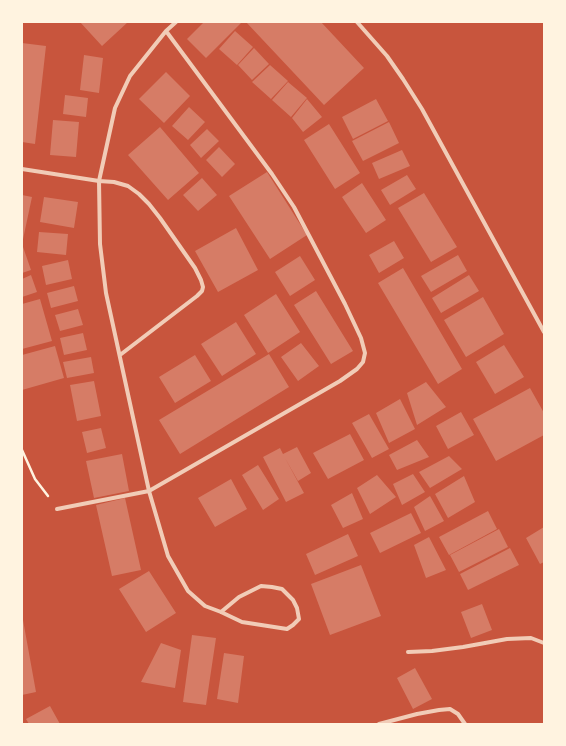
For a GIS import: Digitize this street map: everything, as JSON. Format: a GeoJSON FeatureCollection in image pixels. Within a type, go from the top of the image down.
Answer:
{"type":"FeatureCollection","features":[{"type":"Feature","properties":{"kind":"street"},"geometry":{"type":"LineString","coordinates":[[176,22],[166,31],[130,76],[115,108],[99,181],[100,244],[106,293],[149,491],[168,556],[188,591],[205,606],[242,622],[287,628],[299,619],[297,608],[282,589],[261,586],[239,596],[221,612]]}},
{"type":"Feature","properties":{"kind":"street"},"geometry":{"type":"LineString","coordinates":[[357,22],[387,56],[422,109],[544,332]]}},
{"type":"Feature","properties":{"kind":"street"},"geometry":{"type":"LineString","coordinates":[[57,509],[149,491],[340,381],[357,369],[363,362],[365,353],[361,338],[345,304],[294,207],[272,174],[166,31]]}},
{"type":"Feature","properties":{"kind":"street"},"geometry":{"type":"LineString","coordinates":[[22,169],[114,182],[128,186],[149,204],[195,268],[201,280],[203,287],[202,292],[120,355]]}},
{"type":"Feature","properties":{"kind":"street"},"geometry":{"type":"LineString","coordinates":[[408,652],[463,647],[507,639],[531,638],[544,642]]}},
{"type":"Feature","properties":{"kind":"street"},"geometry":{"type":"LineString","coordinates":[[379,724],[417,714],[450,709],[458,714],[465,724]]}},
{"type":"Feature","properties":{"kind":"path"},"geometry":{"type":"LineString","coordinates":[[22,450],[35,479],[57,509]]}},
{"type":"Feature","properties":{"kind":"building"},"geometry":{"type":"Polygon","coordinates":[[[80,22],[128,22],[102,46],[80,22]]]}},
{"type":"Feature","properties":{"kind":"building"},"geometry":{"type":"Polygon","coordinates":[[[204,22],[242,22],[206,58],[187,39],[204,22]]]}},
{"type":"Feature","properties":{"kind":"building"},"geometry":{"type":"Polygon","coordinates":[[[246,22],[321,22],[364,68],[324,105],[246,22]]]}},
{"type":"Feature","properties":{"kind":"building"},"geometry":{"type":"Polygon","coordinates":[[[235,31],[253,47],[237,65],[219,49],[235,31]]]}},
{"type":"Feature","properties":{"kind":"building"},"geometry":{"type":"Polygon","coordinates":[[[22,43],[46,46],[35,144],[22,142],[22,43]]]}},
{"type":"Feature","properties":{"kind":"building"},"geometry":{"type":"Polygon","coordinates":[[[254,48],[269,64],[252,80],[238,65],[254,48]]]}},
{"type":"Feature","properties":{"kind":"building"},"geometry":{"type":"Polygon","coordinates":[[[84,55],[103,58],[99,93],[80,90],[84,55]]]}},
{"type":"Feature","properties":{"kind":"building"},"geometry":{"type":"Polygon","coordinates":[[[270,65],[288,81],[271,99],[252,82],[270,65]]]}},
{"type":"Feature","properties":{"kind":"building"},"geometry":{"type":"Polygon","coordinates":[[[166,72],[190,96],[164,123],[139,99],[166,72]]]}},
{"type":"Feature","properties":{"kind":"building"},"geometry":{"type":"Polygon","coordinates":[[[288,82],[307,98],[291,117],[272,100],[288,82]]]}},
{"type":"Feature","properties":{"kind":"building"},"geometry":{"type":"Polygon","coordinates":[[[65,95],[88,98],[86,117],[63,114],[65,95]]]}},
{"type":"Feature","properties":{"kind":"building"},"geometry":{"type":"Polygon","coordinates":[[[307,99],[322,117],[303,132],[292,118],[307,99]]]}},
{"type":"Feature","properties":{"kind":"building"},"geometry":{"type":"Polygon","coordinates":[[[376,99],[388,121],[353,139],[342,117],[376,99]]]}},
{"type":"Feature","properties":{"kind":"building"},"geometry":{"type":"Polygon","coordinates":[[[189,107],[205,122],[188,140],[172,126],[189,107]]]}},
{"type":"Feature","properties":{"kind":"building"},"geometry":{"type":"Polygon","coordinates":[[[53,120],[79,122],[76,157],[50,155],[53,120]]]}},
{"type":"Feature","properties":{"kind":"building"},"geometry":{"type":"Polygon","coordinates":[[[389,122],[399,143],[363,161],[352,141],[389,122]]]}},
{"type":"Feature","properties":{"kind":"building"},"geometry":{"type":"Polygon","coordinates":[[[329,124],[360,173],[335,189],[304,140],[329,124]]]}},
{"type":"Feature","properties":{"kind":"building"},"geometry":{"type":"Polygon","coordinates":[[[160,127],[199,173],[168,200],[128,155],[160,127]]]}},
{"type":"Feature","properties":{"kind":"building"},"geometry":{"type":"Polygon","coordinates":[[[207,129],[219,141],[201,158],[190,145],[207,129]]]}},
{"type":"Feature","properties":{"kind":"building"},"geometry":{"type":"Polygon","coordinates":[[[219,147],[235,164],[222,177],[206,160],[219,147]]]}},
{"type":"Feature","properties":{"kind":"building"},"geometry":{"type":"Polygon","coordinates":[[[402,150],[410,166],[379,179],[372,163],[402,150]]]}},
{"type":"Feature","properties":{"kind":"building"},"geometry":{"type":"Polygon","coordinates":[[[267,172],[307,235],[270,259],[229,196],[267,172]]]}},
{"type":"Feature","properties":{"kind":"building"},"geometry":{"type":"Polygon","coordinates":[[[407,175],[416,189],[390,205],[381,190],[407,175]]]}},
{"type":"Feature","properties":{"kind":"building"},"geometry":{"type":"Polygon","coordinates":[[[202,178],[217,195],[198,211],[183,195],[202,178]]]}},
{"type":"Feature","properties":{"kind":"building"},"geometry":{"type":"Polygon","coordinates":[[[362,183],[386,220],[366,233],[342,197],[362,183]]]}},
{"type":"Feature","properties":{"kind":"building"},"geometry":{"type":"Polygon","coordinates":[[[424,193],[457,247],[431,262],[398,208],[424,193]]]}},
{"type":"Feature","properties":{"kind":"building"},"geometry":{"type":"Polygon","coordinates":[[[22,195],[32,197],[22,244],[22,195]]]}},
{"type":"Feature","properties":{"kind":"building"},"geometry":{"type":"Polygon","coordinates":[[[44,197],[78,202],[74,228],[40,222],[44,197]]]}},
{"type":"Feature","properties":{"kind":"building"},"geometry":{"type":"Polygon","coordinates":[[[236,228],[258,270],[218,292],[195,251],[236,228]]]}},
{"type":"Feature","properties":{"kind":"building"},"geometry":{"type":"Polygon","coordinates":[[[39,232],[68,234],[66,255],[37,252],[39,232]]]}},
{"type":"Feature","properties":{"kind":"building"},"geometry":{"type":"Polygon","coordinates":[[[394,241],[404,258],[379,273],[369,255],[394,241]]]}},
{"type":"Feature","properties":{"kind":"building"},"geometry":{"type":"Polygon","coordinates":[[[22,244],[31,270],[22,273],[22,244]]]}},
{"type":"Feature","properties":{"kind":"building"},"geometry":{"type":"Polygon","coordinates":[[[458,255],[467,271],[431,292],[421,276],[458,255]]]}},
{"type":"Feature","properties":{"kind":"building"},"geometry":{"type":"Polygon","coordinates":[[[300,256],[315,280],[290,296],[275,272],[300,256]]]}},
{"type":"Feature","properties":{"kind":"building"},"geometry":{"type":"Polygon","coordinates":[[[68,260],[72,279],[46,285],[42,266],[68,260]]]}},
{"type":"Feature","properties":{"kind":"building"},"geometry":{"type":"Polygon","coordinates":[[[403,268],[462,369],[438,384],[378,283],[403,268]]]}},
{"type":"Feature","properties":{"kind":"building"},"geometry":{"type":"Polygon","coordinates":[[[31,275],[37,292],[22,297],[22,279],[31,275]]]}},
{"type":"Feature","properties":{"kind":"building"},"geometry":{"type":"Polygon","coordinates":[[[469,275],[479,291],[441,313],[432,298],[469,275]]]}},
{"type":"Feature","properties":{"kind":"building"},"geometry":{"type":"Polygon","coordinates":[[[74,286],[78,301],[51,308],[47,293],[74,286]]]}},
{"type":"Feature","properties":{"kind":"building"},"geometry":{"type":"Polygon","coordinates":[[[316,291],[353,351],[331,364],[294,305],[316,291]]]}},
{"type":"Feature","properties":{"kind":"building"},"geometry":{"type":"Polygon","coordinates":[[[276,294],[300,332],[268,353],[244,315],[276,294]]]}},
{"type":"Feature","properties":{"kind":"building"},"geometry":{"type":"Polygon","coordinates":[[[483,297],[504,334],[466,357],[444,320],[483,297]]]}},
{"type":"Feature","properties":{"kind":"building"},"geometry":{"type":"Polygon","coordinates":[[[40,299],[52,341],[22,349],[22,304],[40,299]]]}},
{"type":"Feature","properties":{"kind":"building"},"geometry":{"type":"Polygon","coordinates":[[[78,309],[83,325],[60,331],[55,315],[78,309]]]}},
{"type":"Feature","properties":{"kind":"building"},"geometry":{"type":"Polygon","coordinates":[[[236,322],[256,354],[222,376],[201,344],[236,322]]]}},
{"type":"Feature","properties":{"kind":"building"},"geometry":{"type":"Polygon","coordinates":[[[83,333],[87,350],[64,355],[60,338],[83,333]]]}},
{"type":"Feature","properties":{"kind":"building"},"geometry":{"type":"Polygon","coordinates":[[[301,343],[319,366],[298,381],[281,357],[301,343]]]}},
{"type":"Feature","properties":{"kind":"building"},"geometry":{"type":"Polygon","coordinates":[[[504,345],[524,377],[495,394],[476,362],[504,345]]]}},
{"type":"Feature","properties":{"kind":"building"},"geometry":{"type":"Polygon","coordinates":[[[55,346],[64,378],[22,390],[22,355],[55,346]]]}},
{"type":"Feature","properties":{"kind":"building"},"geometry":{"type":"Polygon","coordinates":[[[269,354],[289,387],[180,454],[159,420],[269,354]]]}},
{"type":"Feature","properties":{"kind":"building"},"geometry":{"type":"Polygon","coordinates":[[[195,355],[211,381],[175,403],[159,377],[195,355]]]}},
{"type":"Feature","properties":{"kind":"building"},"geometry":{"type":"Polygon","coordinates":[[[91,357],[94,373],[67,378],[63,362],[91,357]]]}},
{"type":"Feature","properties":{"kind":"building"},"geometry":{"type":"Polygon","coordinates":[[[94,381],[101,416],[77,421],[70,385],[94,381]]]}},
{"type":"Feature","properties":{"kind":"building"},"geometry":{"type":"Polygon","coordinates":[[[426,382],[446,407],[417,425],[407,393],[426,382]]]}},
{"type":"Feature","properties":{"kind":"building"},"geometry":{"type":"Polygon","coordinates":[[[530,388],[544,413],[544,435],[496,461],[473,419],[530,388]]]}},
{"type":"Feature","properties":{"kind":"building"},"geometry":{"type":"Polygon","coordinates":[[[400,399],[415,429],[389,443],[376,413],[400,399]]]}},
{"type":"Feature","properties":{"kind":"building"},"geometry":{"type":"Polygon","coordinates":[[[461,412],[474,435],[448,449],[436,426],[461,412]]]}},
{"type":"Feature","properties":{"kind":"building"},"geometry":{"type":"Polygon","coordinates":[[[369,414],[389,449],[372,458],[352,423],[369,414]]]}},
{"type":"Feature","properties":{"kind":"building"},"geometry":{"type":"Polygon","coordinates":[[[101,428],[106,448],[87,453],[82,432],[101,428]]]}},
{"type":"Feature","properties":{"kind":"building"},"geometry":{"type":"Polygon","coordinates":[[[350,434],[364,460],[328,479],[313,453],[350,434]]]}},
{"type":"Feature","properties":{"kind":"building"},"geometry":{"type":"Polygon","coordinates":[[[417,440],[429,457],[397,470],[389,455],[417,440]]]}},
{"type":"Feature","properties":{"kind":"building"},"geometry":{"type":"Polygon","coordinates":[[[297,447],[311,473],[298,481],[285,458],[304,493],[286,502],[263,457],[280,448],[283,454],[297,447]]]}},
{"type":"Feature","properties":{"kind":"building"},"geometry":{"type":"Polygon","coordinates":[[[122,454],[129,491],[94,498],[86,461],[122,454]]]}},
{"type":"Feature","properties":{"kind":"building"},"geometry":{"type":"Polygon","coordinates":[[[449,456],[462,469],[430,488],[419,472],[449,456]]]}},
{"type":"Feature","properties":{"kind":"building"},"geometry":{"type":"Polygon","coordinates":[[[258,465],[279,499],[263,510],[242,475],[258,465]]]}},
{"type":"Feature","properties":{"kind":"building"},"geometry":{"type":"Polygon","coordinates":[[[413,474],[425,492],[402,505],[393,484],[413,474]]]}},
{"type":"Feature","properties":{"kind":"building"},"geometry":{"type":"Polygon","coordinates":[[[377,475],[396,497],[370,514],[357,488],[377,475]]]}},
{"type":"Feature","properties":{"kind":"building"},"geometry":{"type":"Polygon","coordinates":[[[464,476],[475,502],[448,518],[435,494],[464,476]]]}},
{"type":"Feature","properties":{"kind":"building"},"geometry":{"type":"Polygon","coordinates":[[[231,479],[247,509],[215,527],[198,498],[231,479]]]}},
{"type":"Feature","properties":{"kind":"building"},"geometry":{"type":"Polygon","coordinates":[[[352,493],[363,519],[343,528],[331,505],[352,493]]]}},
{"type":"Feature","properties":{"kind":"building"},"geometry":{"type":"Polygon","coordinates":[[[430,496],[444,521],[425,531],[414,507],[430,496]]]}},
{"type":"Feature","properties":{"kind":"building"},"geometry":{"type":"Polygon","coordinates":[[[125,498],[141,570],[112,576],[96,505],[125,498]]]}},
{"type":"Feature","properties":{"kind":"building"},"geometry":{"type":"Polygon","coordinates":[[[488,511],[497,529],[449,555],[439,537],[488,511]]]}},
{"type":"Feature","properties":{"kind":"building"},"geometry":{"type":"Polygon","coordinates":[[[411,513],[421,533],[380,553],[370,533],[411,513]]]}},
{"type":"Feature","properties":{"kind":"building"},"geometry":{"type":"Polygon","coordinates":[[[544,527],[544,562],[540,564],[526,538],[544,527]]]}},
{"type":"Feature","properties":{"kind":"building"},"geometry":{"type":"Polygon","coordinates":[[[499,529],[508,547],[459,572],[450,555],[499,529]]]}},
{"type":"Feature","properties":{"kind":"building"},"geometry":{"type":"Polygon","coordinates":[[[348,534],[358,556],[315,575],[306,554],[348,534]]]}},
{"type":"Feature","properties":{"kind":"building"},"geometry":{"type":"Polygon","coordinates":[[[429,537],[446,570],[426,578],[414,545],[429,537]]]}},
{"type":"Feature","properties":{"kind":"building"},"geometry":{"type":"Polygon","coordinates":[[[510,548],[519,565],[468,590],[460,574],[510,548]]]}},
{"type":"Feature","properties":{"kind":"building"},"geometry":{"type":"Polygon","coordinates":[[[361,565],[381,616],[330,635],[311,584],[361,565]]]}},
{"type":"Feature","properties":{"kind":"building"},"geometry":{"type":"Polygon","coordinates":[[[149,571],[176,613],[146,632],[119,589],[149,571]]]}},
{"type":"Feature","properties":{"kind":"building"},"geometry":{"type":"Polygon","coordinates":[[[482,604],[492,630],[471,638],[461,612],[482,604]]]}},
{"type":"Feature","properties":{"kind":"building"},"geometry":{"type":"Polygon","coordinates":[[[22,620],[36,692],[22,695],[22,620]]]}},
{"type":"Feature","properties":{"kind":"building"},"geometry":{"type":"Polygon","coordinates":[[[192,635],[216,638],[206,705],[183,702],[192,635]]]}},
{"type":"Feature","properties":{"kind":"building"},"geometry":{"type":"Polygon","coordinates":[[[161,643],[181,650],[175,688],[141,682],[161,643]]]}},
{"type":"Feature","properties":{"kind":"building"},"geometry":{"type":"Polygon","coordinates":[[[224,653],[244,656],[238,703],[217,699],[224,653]]]}},
{"type":"Feature","properties":{"kind":"building"},"geometry":{"type":"Polygon","coordinates":[[[415,668],[432,699],[413,709],[397,678],[415,668]]]}},
{"type":"Feature","properties":{"kind":"building"},"geometry":{"type":"Polygon","coordinates":[[[50,706],[60,724],[29,724],[26,719],[50,706]]]}}]}
